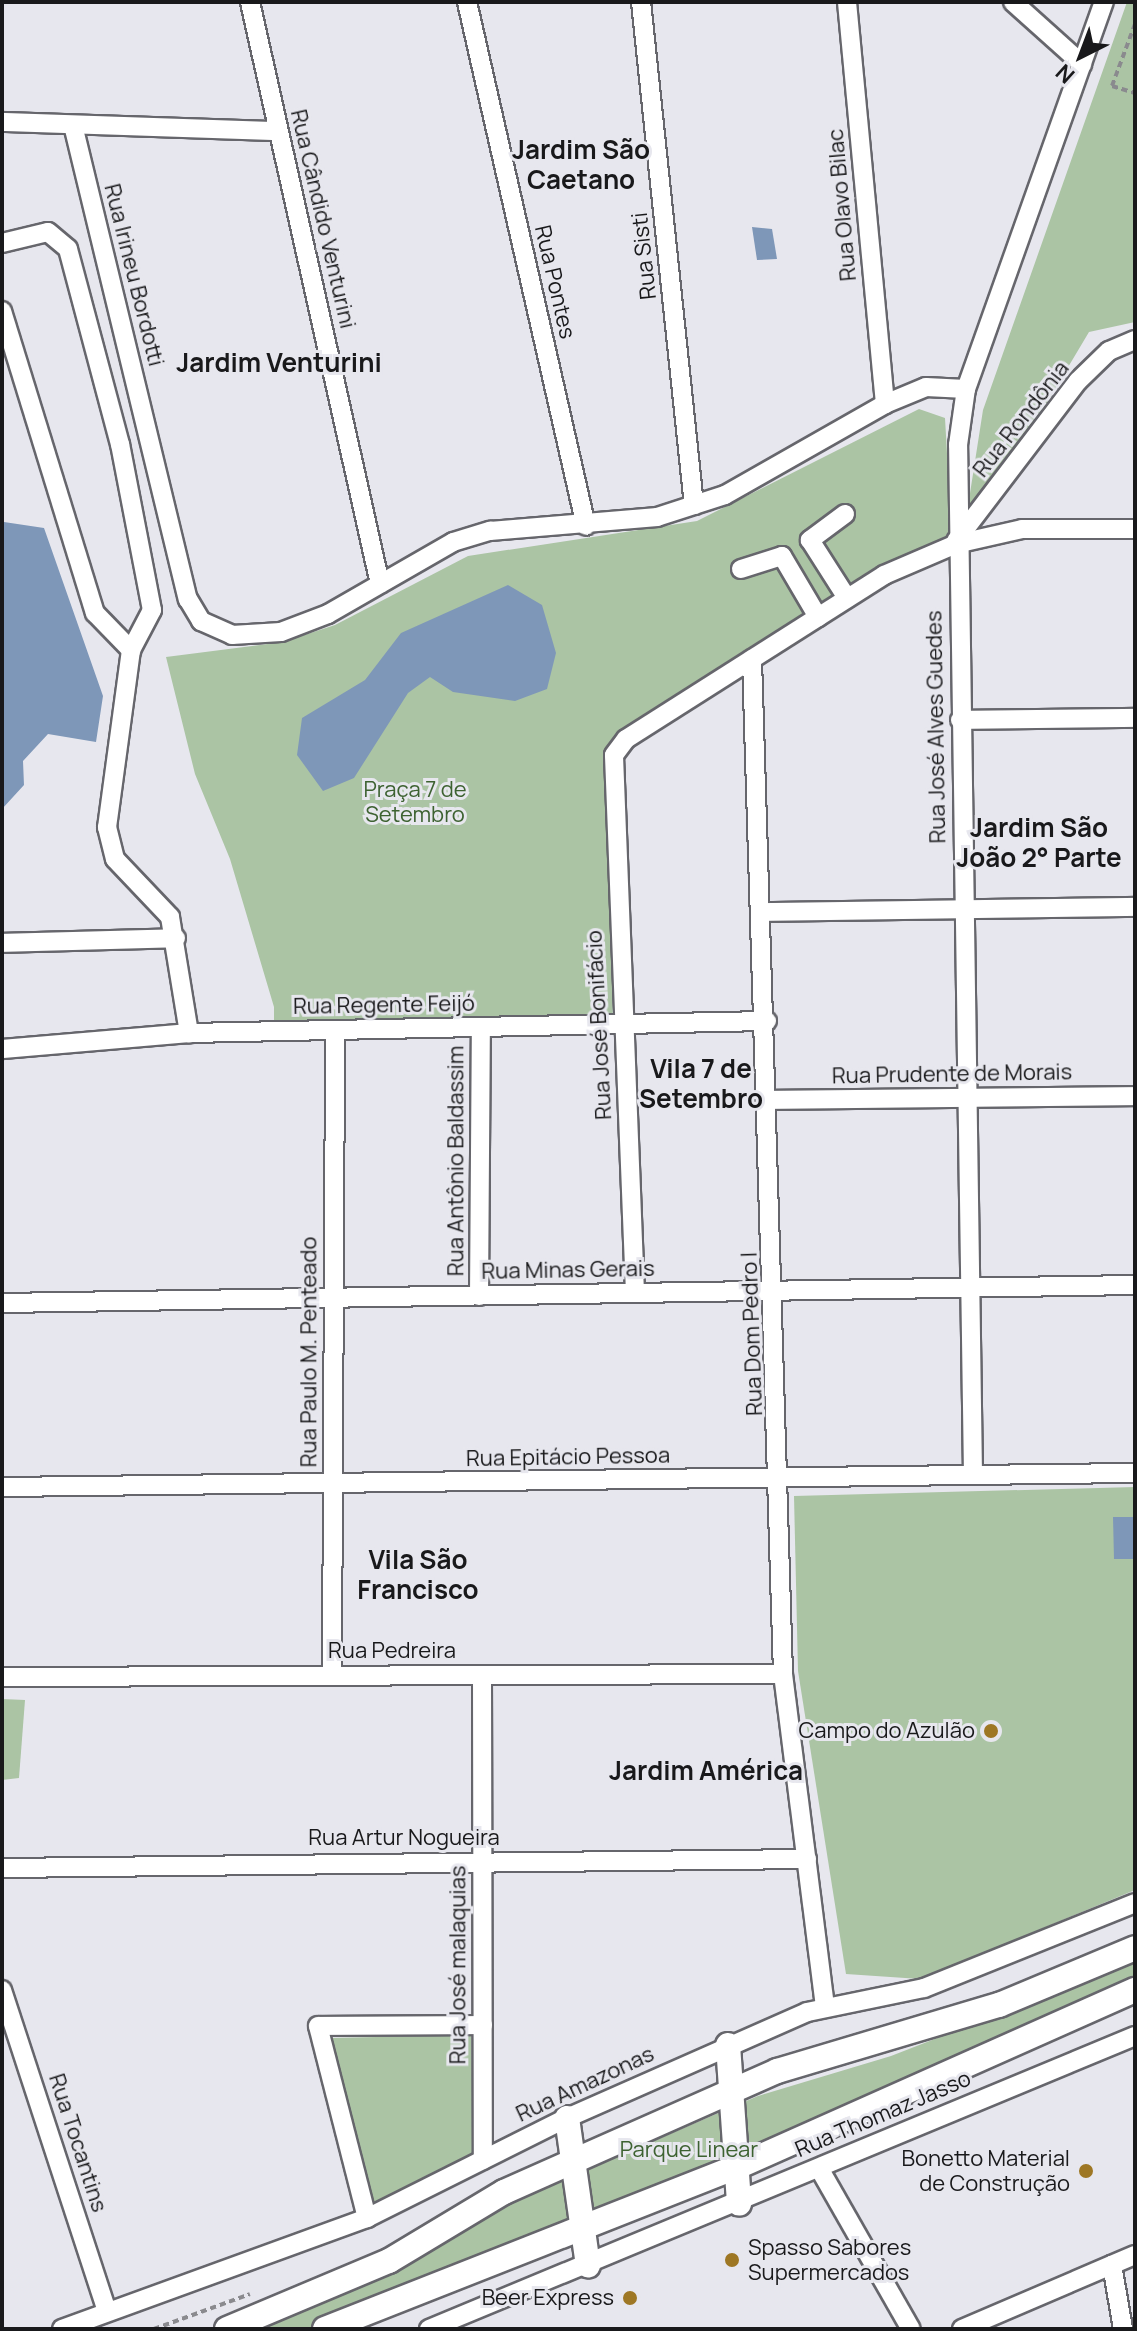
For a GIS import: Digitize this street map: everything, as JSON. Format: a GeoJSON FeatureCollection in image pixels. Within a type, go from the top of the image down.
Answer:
{"type":"FeatureCollection","features":[{"type":"Feature","properties":{"kind":"main road"},"geometry":{"type":"LineString","coordinates":[[227,2329],[389,2261],[504,2192],[777,2071],[999,2005],[1135,1948]]}},
{"type":"Feature","properties":{"kind":"main road"},"geometry":{"type":"LineString","coordinates":[[325,2329],[583,2231],[737,2167],[1135,1990]]}},
{"type":"Feature","properties":{"kind":"main road"},"geometry":{"type":"LineString","coordinates":[[728,2045],[739,2204]]}},
{"type":"Feature","properties":{"kind":"main road"},"geometry":{"type":"LineString","coordinates":[[567,2118],[588,2266]]}},
{"type":"Feature","properties":{"kind":"street","name":"Rua Pontes"},"geometry":{"type":"LineString","coordinates":[[467,2],[586,526]]}},
{"type":"Feature","properties":{"kind":"street","name":"Rua Sisti"},"geometry":{"type":"LineString","coordinates":[[641,2],[694,505]]}},
{"type":"Feature","properties":{"kind":"street","name":"Rua Olavo Bilac"},"geometry":{"type":"LineString","coordinates":[[847,2],[885,404]]}},
{"type":"Feature","properties":{"kind":"street"},"geometry":{"type":"LineString","coordinates":[[1013,2],[1082,64]]}},
{"type":"Feature","properties":{"kind":"street","name":"Rua José Alves Guedes"},"geometry":{"type":"LineString","coordinates":[[973,1475],[956,543],[966,389],[1104,2]]}},
{"type":"Feature","properties":{"kind":"street","name":"Rua Cândido Venturini"},"geometry":{"type":"LineString","coordinates":[[249,4],[380,584]]}},
{"type":"Feature","properties":{"kind":"street"},"geometry":{"type":"LineString","coordinates":[[2,122],[278,131]]}},
{"type":"Feature","properties":{"kind":"street","name":"Rua Irineu Bordotti"},"geometry":{"type":"LineString","coordinates":[[73,125],[188,599],[201,621],[232,635],[281,632],[380,584]]}},
{"type":"Feature","properties":{"kind":"street"},"geometry":{"type":"LineString","coordinates":[[2,243],[48,232],[68,249],[120,444],[152,610],[131,650],[107,827],[115,859],[170,917],[176,938],[189,1033]]}},
{"type":"Feature","properties":{"kind":"street"},"geometry":{"type":"LineString","coordinates":[[2,311],[95,613],[131,650]]}},
{"type":"Feature","properties":{"kind":"street","name":"Rua Rondônia"},"geometry":{"type":"LineString","coordinates":[[956,543],[1078,381],[1109,351],[1135,340]]}},
{"type":"Feature","properties":{"kind":"street"},"geometry":{"type":"LineString","coordinates":[[380,584],[453,542],[490,531],[586,526],[694,505],[725,495],[885,404],[926,387],[966,389]]}},
{"type":"Feature","properties":{"kind":"street"},"geometry":{"type":"LineString","coordinates":[[845,514],[810,540],[847,598]]}},
{"type":"Feature","properties":{"kind":"street"},"geometry":{"type":"LineString","coordinates":[[752,659],[847,598],[956,543],[1022,529],[1135,529]]}},
{"type":"Feature","properties":{"kind":"street"},"geometry":{"type":"LineString","coordinates":[[741,569],[782,556],[818,617]]}},
{"type":"Feature","properties":{"kind":"street","name":"Rua José Bonifácio"},"geometry":{"type":"LineString","coordinates":[[635,1293],[614,755],[626,739],[752,659]]}},
{"type":"Feature","properties":{"kind":"street","name":"Rua Dom Pedro I"},"geometry":{"type":"LineString","coordinates":[[752,659],[764,912],[783,1674],[825,2006]]}},
{"type":"Feature","properties":{"kind":"street"},"geometry":{"type":"LineString","coordinates":[[960,720],[1135,718]]}},
{"type":"Feature","properties":{"kind":"street"},"geometry":{"type":"LineString","coordinates":[[764,912],[1135,907]]}},
{"type":"Feature","properties":{"kind":"street"},"geometry":{"type":"LineString","coordinates":[[2,943],[176,938]]}},
{"type":"Feature","properties":{"kind":"street","name":"Rua Regente Feijó"},"geometry":{"type":"LineString","coordinates":[[2,1049],[189,1033],[767,1021]]}},
{"type":"Feature","properties":{"kind":"street","name":"Rua Antônio Baldassim"},"geometry":{"type":"LineString","coordinates":[[479,1296],[481,1028]]}},
{"type":"Feature","properties":{"kind":"street","name":"Rua Paulo M. Penteado"},"geometry":{"type":"LineString","coordinates":[[332,1675],[335,1030]]}},
{"type":"Feature","properties":{"kind":"street","name":"Rua Prudente de Morais"},"geometry":{"type":"LineString","coordinates":[[769,1100],[1135,1096]]}},
{"type":"Feature","properties":{"kind":"street","name":"Rua Minas Gerais"},"geometry":{"type":"LineString","coordinates":[[2,1303],[1135,1285]]}},
{"type":"Feature","properties":{"kind":"street","name":"Rua Epitácio Pessoa"},"geometry":{"type":"LineString","coordinates":[[2,1487],[1135,1473]]}},
{"type":"Feature","properties":{"kind":"street","name":"Rua Pedreira"},"geometry":{"type":"LineString","coordinates":[[2,1677],[783,1674]]}},
{"type":"Feature","properties":{"kind":"street","name":"Rua José malaquias"},"geometry":{"type":"LineString","coordinates":[[482,1675],[483,2160]]}},
{"type":"Feature","properties":{"kind":"street","name":"Rua Artur Nogueira"},"geometry":{"type":"LineString","coordinates":[[2,1868],[807,1859]]}},
{"type":"Feature","properties":{"kind":"street","name":"Rua Amazonas"},"geometry":{"type":"LineString","coordinates":[[62,2329],[367,2218],[567,2118],[728,2045],[825,2006],[924,1988],[1135,1903]]}},
{"type":"Feature","properties":{"kind":"street","name":"Rua Tocantins"},"geometry":{"type":"LineString","coordinates":[[2,1990],[107,2311]]}},
{"type":"Feature","properties":{"kind":"street"},"geometry":{"type":"LineString","coordinates":[[367,2218],[318,2026],[483,2025]]}},
{"type":"Feature","properties":{"kind":"street","name":"Rua Thomaz Jasso"},"geometry":{"type":"LineString","coordinates":[[429,2329],[739,2204],[1135,2036]]}},
{"type":"Feature","properties":{"kind":"street"},"geometry":{"type":"LineString","coordinates":[[819,2168],[911,2329]]}},
{"type":"Feature","properties":{"kind":"street"},"geometry":{"type":"LineString","coordinates":[[962,2329],[1135,2255]]}},
{"type":"Feature","properties":{"kind":"street"},"geometry":{"type":"LineString","coordinates":[[1112,2265],[1123,2329]]}},
{"type":"Feature","properties":{"kind":"path"},"geometry":{"type":"LineString","coordinates":[[1135,24],[1112,86],[1135,93]]}},
{"type":"Feature","properties":{"kind":"green space"},"geometry":{"type":"Polygon","coordinates":[[[1127,2],[1135,2],[1135,322],[1089,332],[993,493],[968,506],[983,410],[1127,2]]]}},
{"type":"Feature","properties":{"kind":"green space","name":"Praça 7 de Setembro"},"geometry":{"type":"Polygon","coordinates":[[[919,409],[945,418],[952,541],[631,728],[607,777],[613,1021],[274,1029],[274,1007],[230,859],[195,774],[166,657],[283,642],[335,625],[468,556],[697,521],[919,409]]]}},
{"type":"Feature","properties":{"kind":"green space"},"geometry":{"type":"Polygon","coordinates":[[[1135,1487],[1135,1890],[920,1979],[846,1974],[798,1671],[794,1496],[1135,1487]]]}},
{"type":"Feature","properties":{"kind":"green space"},"geometry":{"type":"Polygon","coordinates":[[[2,1699],[25,1700],[19,1778],[2,1780],[2,1699]]]}},
{"type":"Feature","properties":{"kind":"green space","name":"Parque Linear"},"geometry":{"type":"Polygon","coordinates":[[[1135,1961],[1135,1984],[723,2162],[311,2329],[254,2329],[477,2217],[758,2096],[891,2056],[1135,1961]]]}},
{"type":"Feature","properties":{"kind":"green space"},"geometry":{"type":"Polygon","coordinates":[[[471,2035],[474,2155],[372,2204],[329,2038],[471,2035]]]}},
{"type":"Feature","properties":{"kind":"water"},"geometry":{"type":"Polygon","coordinates":[[[752,227],[772,229],[777,259],[757,260],[752,227]]]}},
{"type":"Feature","properties":{"kind":"water"},"geometry":{"type":"Polygon","coordinates":[[[4,522],[44,528],[103,696],[96,742],[48,734],[23,761],[24,785],[2,809],[4,522]]]}},
{"type":"Feature","properties":{"kind":"water"},"geometry":{"type":"Polygon","coordinates":[[[508,585],[542,605],[556,653],[547,689],[515,701],[453,692],[430,677],[408,693],[354,778],[323,791],[297,755],[302,718],[365,680],[401,633],[508,585]]]}},
{"type":"Feature","properties":{"kind":"water"},"geometry":{"type":"Polygon","coordinates":[[[1113,1517],[1135,1517],[1135,1559],[1114,1559],[1113,1517]]]}},
{"type":"Feature","properties":{"kind":"place","name":"Campo do Azulão"},"geometry":{"type":"Point","coordinates":[991,1731]}},
{"type":"Feature","properties":{"kind":"place","name":"Bonetto Material de Construção"},"geometry":{"type":"Point","coordinates":[1086,2171]}},
{"type":"Feature","properties":{"kind":"place","name":"Spasso Sabores Supermercados"},"geometry":{"type":"Point","coordinates":[732,2260]}},
{"type":"Feature","properties":{"kind":"place","name":"Beer Express"},"geometry":{"type":"Point","coordinates":[630,2298]}},
{"type":"Feature","properties":{"kind":"district","name":"Jardim São Caetano"},"geometry":{"type":"Point","coordinates":[581,165]}},
{"type":"Feature","properties":{"kind":"district","name":"Jardim Venturini"},"geometry":{"type":"Point","coordinates":[279,363]}},
{"type":"Feature","properties":{"kind":"district","name":"Jardim São João 2° Parte"},"geometry":{"type":"Point","coordinates":[1039,843]}},
{"type":"Feature","properties":{"kind":"district","name":"Vila 7 de Setembro"},"geometry":{"type":"Point","coordinates":[701,1084]}},
{"type":"Feature","properties":{"kind":"district","name":"Vila São Francisco"},"geometry":{"type":"Point","coordinates":[418,1575]}},
{"type":"Feature","properties":{"kind":"district","name":"Jardim América"},"geometry":{"type":"Point","coordinates":[706,1771]}}]}
